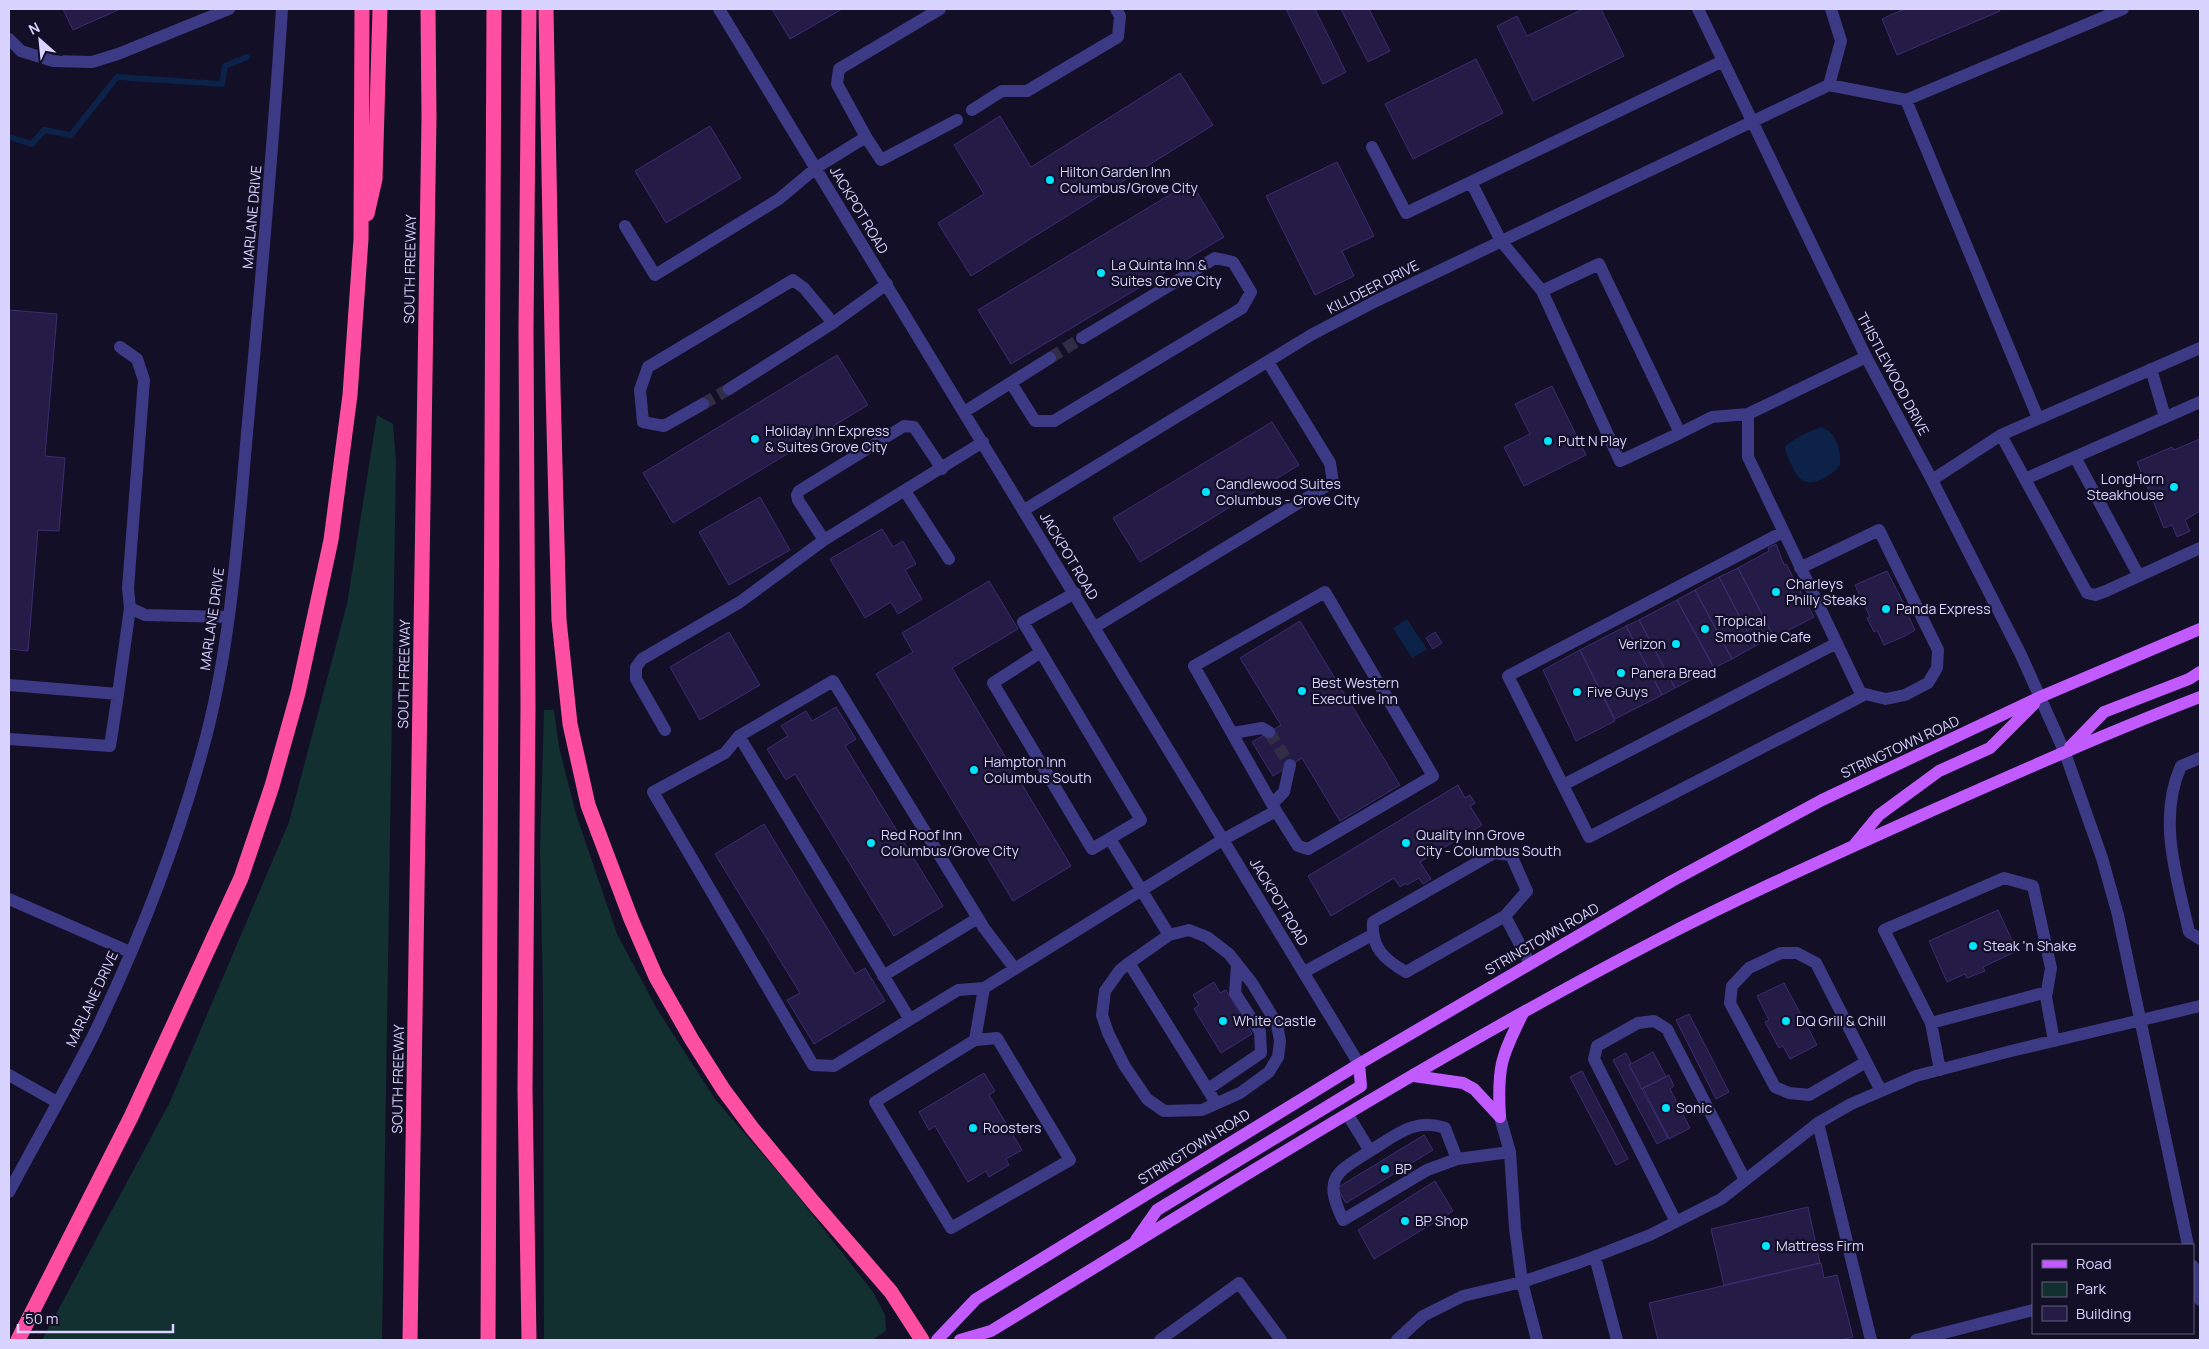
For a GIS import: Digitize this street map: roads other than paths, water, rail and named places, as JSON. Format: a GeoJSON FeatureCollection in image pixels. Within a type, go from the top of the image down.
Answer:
{"type":"FeatureCollection","features":[{"type":"Feature","properties":{"kind":"highway"},"geometry":{"type":"LineString","coordinates":[[18,1340],[131,1116],[237,887],[272,786],[298,693],[331,540],[350,395],[362,239],[362,9]]}},
{"type":"Feature","properties":{"kind":"highway"},"geometry":{"type":"LineString","coordinates":[[362,239],[376,179],[380,9]]}},
{"type":"Feature","properties":{"kind":"highway","name":"SOUTH FREEWAY"},"geometry":{"type":"LineString","coordinates":[[410,1340],[429,128],[428,9]]}},
{"type":"Feature","properties":{"kind":"highway"},"geometry":{"type":"LineString","coordinates":[[488,1340],[494,9]]}},
{"type":"Feature","properties":{"kind":"highway"},"geometry":{"type":"LineString","coordinates":[[529,9],[526,320],[528,716],[525,1089],[529,1340]]}},
{"type":"Feature","properties":{"kind":"highway"},"geometry":{"type":"LineString","coordinates":[[546,9],[559,620],[570,724],[588,804],[631,919],[653,969],[692,1040],[723,1089],[752,1128],[814,1203],[892,1292],[922,1340]]}},
{"type":"Feature","properties":{"kind":"main road","name":"STRINGTOWN ROAD"},"geometry":{"type":"LineString","coordinates":[[937,1340],[976,1299],[1359,1064],[1672,881],[1822,800],[2040,697],[2200,629]]}},
{"type":"Feature","properties":{"kind":"main road"},"geometry":{"type":"LineString","coordinates":[[2065,753],[2104,712],[2189,679],[2200,672]]}},
{"type":"Feature","properties":{"kind":"main road"},"geometry":{"type":"LineString","coordinates":[[1853,846],[1879,815],[1939,771],[1990,748],[2040,697]]}},
{"type":"Feature","properties":{"kind":"main road"},"geometry":{"type":"LineString","coordinates":[[960,1340],[991,1331],[1414,1076],[1660,938],[1853,846],[2139,720],[2200,697]]}},
{"type":"Feature","properties":{"kind":"main road"},"geometry":{"type":"LineString","coordinates":[[1500,1117],[1498,1083],[1500,1065],[1505,1048],[1524,1013]]}},
{"type":"Feature","properties":{"kind":"main road"},"geometry":{"type":"LineString","coordinates":[[1133,1245],[1157,1210],[1361,1086],[1359,1064]]}},
{"type":"Feature","properties":{"kind":"main road"},"geometry":{"type":"LineString","coordinates":[[1414,1076],[1463,1083],[1474,1089],[1500,1117]]}},
{"type":"Feature","properties":{"kind":"street","name":"MARLANE DRIVE"},"geometry":{"type":"LineString","coordinates":[[9,1192],[94,1034],[138,936],[174,844],[202,750],[218,683],[235,566],[272,162],[282,9]]}},
{"type":"Feature","properties":{"kind":"street","name":"JACKPOT ROAD"},"geometry":{"type":"LineString","coordinates":[[719,9],[1359,1064]]}},
{"type":"Feature","properties":{"kind":"street"},"geometry":{"type":"LineString","coordinates":[[940,9],[839,69],[837,84],[881,160],[957,120]]}},
{"type":"Feature","properties":{"kind":"street"},"geometry":{"type":"LineString","coordinates":[[972,110],[1002,91],[1027,92],[1118,37],[1120,16],[1116,9]]}},
{"type":"Feature","properties":{"kind":"street","name":"THISTLEWOOD DRIVE"},"geometry":{"type":"LineString","coordinates":[[1698,9],[1866,357],[1932,480],[2040,697],[2065,753],[2102,858],[2118,915],[2139,1022],[2188,1244]]}},
{"type":"Feature","properties":{"kind":"street"},"geometry":{"type":"LineString","coordinates":[[1831,9],[1841,42],[1829,85],[1906,100],[2123,9]]}},
{"type":"Feature","properties":{"kind":"street"},"geometry":{"type":"LineString","coordinates":[[9,39],[21,51],[53,61],[92,62],[118,54],[223,10]]}},
{"type":"Feature","properties":{"kind":"street"},"geometry":{"type":"LineString","coordinates":[[1372,147],[1406,212],[1722,60]]}},
{"type":"Feature","properties":{"kind":"street","name":"KILLDEER DRIVE"},"geometry":{"type":"LineString","coordinates":[[1024,510],[1311,335],[1376,301],[1829,85]]}},
{"type":"Feature","properties":{"kind":"street"},"geometry":{"type":"LineString","coordinates":[[1906,100],[2038,418]]}},
{"type":"Feature","properties":{"kind":"street"},"geometry":{"type":"LineString","coordinates":[[625,226],[655,275],[779,199],[816,168],[866,137]]}},
{"type":"Feature","properties":{"kind":"street"},"geometry":{"type":"LineString","coordinates":[[1471,182],[1501,241],[1542,291],[1620,461],[1712,417],[1748,414],[1866,357]]}},
{"type":"Feature","properties":{"kind":"street"},"geometry":{"type":"LineString","coordinates":[[1011,383],[1035,421],[1054,421],[1242,308],[1251,292],[1233,262],[1215,258],[1082,338]]}},
{"type":"Feature","properties":{"kind":"street"},"geometry":{"type":"LineString","coordinates":[[1542,291],[1599,264],[1680,433]]}},
{"type":"Feature","properties":{"kind":"street"},"geometry":{"type":"LineString","coordinates":[[703,404],[664,426],[643,422],[640,390],[648,367],[793,280],[804,288],[833,323]]}},
{"type":"Feature","properties":{"kind":"street"},"geometry":{"type":"LineString","coordinates":[[729,389],[833,323],[887,284]]}},
{"type":"Feature","properties":{"kind":"street"},"geometry":{"type":"LineString","coordinates":[[9,738],[110,746],[130,608],[128,588],[144,380],[137,359],[120,347]]}},
{"type":"Feature","properties":{"kind":"street"},"geometry":{"type":"LineString","coordinates":[[1932,480],[2001,435],[2200,348]]}},
{"type":"Feature","properties":{"kind":"street"},"geometry":{"type":"LineString","coordinates":[[964,412],[1050,358]]}},
{"type":"Feature","properties":{"kind":"street"},"geometry":{"type":"LineString","coordinates":[[1096,628],[1333,482],[1330,463],[1268,362]]}},
{"type":"Feature","properties":{"kind":"street"},"geometry":{"type":"LineString","coordinates":[[2151,369],[2165,417]]}},
{"type":"Feature","properties":{"kind":"street"},"geometry":{"type":"LineString","coordinates":[[2025,479],[2200,402]]}},
{"type":"Feature","properties":{"kind":"street"},"geometry":{"type":"LineString","coordinates":[[1748,414],[1748,456],[1862,696],[1589,837],[1508,676],[1783,532]]}},
{"type":"Feature","properties":{"kind":"street"},"geometry":{"type":"LineString","coordinates":[[824,540],[798,500],[797,495],[799,491],[904,426],[914,427],[942,469]]}},
{"type":"Feature","properties":{"kind":"street"},"geometry":{"type":"LineString","coordinates":[[2001,435],[2087,594],[2095,595],[2106,591],[2200,548]]}},
{"type":"Feature","properties":{"kind":"street"},"geometry":{"type":"LineString","coordinates":[[665,730],[636,679],[636,667],[642,659],[740,602],[824,540],[983,442]]}},
{"type":"Feature","properties":{"kind":"street"},"geometry":{"type":"LineString","coordinates":[[2075,457],[2139,576]]}},
{"type":"Feature","properties":{"kind":"street"},"geometry":{"type":"LineString","coordinates":[[905,491],[949,559]]}},
{"type":"Feature","properties":{"kind":"street"},"geometry":{"type":"LineString","coordinates":[[1800,568],[1879,530],[1938,650],[1937,668],[1928,683],[1905,694],[1886,699],[1861,693]]}},
{"type":"Feature","properties":{"kind":"street"},"geometry":{"type":"LineString","coordinates":[[1325,592],[1432,776],[1308,849],[1298,846],[1232,733],[1194,666],[1325,592]]}},
{"type":"Feature","properties":{"kind":"street"},"geometry":{"type":"LineString","coordinates":[[1041,652],[993,683],[1092,849],[1141,820],[1041,652],[1023,622],[1074,593]]}},
{"type":"Feature","properties":{"kind":"street"},"geometry":{"type":"LineString","coordinates":[[130,608],[145,615],[228,617]]}},
{"type":"Feature","properties":{"kind":"street"},"geometry":{"type":"LineString","coordinates":[[1563,785],[1837,643]]}},
{"type":"Feature","properties":{"kind":"street"},"geometry":{"type":"LineString","coordinates":[[1015,968],[978,918],[833,681],[739,736],[725,752],[653,792],[813,1065],[834,1066],[909,1018],[958,990],[984,988],[1274,807],[1284,792],[1290,766]]}},
{"type":"Feature","properties":{"kind":"street"},"geometry":{"type":"LineString","coordinates":[[9,685],[118,694]]}},
{"type":"Feature","properties":{"kind":"street"},"geometry":{"type":"LineString","coordinates":[[1232,733],[1262,728],[1269,732]]}},
{"type":"Feature","properties":{"kind":"street"},"geometry":{"type":"LineString","coordinates":[[739,736],[909,1018]]}},
{"type":"Feature","properties":{"kind":"street"},"geometry":{"type":"LineString","coordinates":[[2200,758],[2181,766],[2173,783],[2168,839],[2189,932],[2200,939]]}},
{"type":"Feature","properties":{"kind":"street"},"geometry":{"type":"LineString","coordinates":[[1110,839],[1169,935]]}},
{"type":"Feature","properties":{"kind":"street"},"geometry":{"type":"LineString","coordinates":[[1494,853],[1511,855],[1527,891],[1505,916],[1406,972],[1386,961],[1372,935],[1373,922],[1494,853]]}},
{"type":"Feature","properties":{"kind":"street"},"geometry":{"type":"LineString","coordinates":[[1940,1070],[1931,1023],[1884,930],[2004,878],[2033,886],[2051,968],[2046,998],[2054,1041]]}},
{"type":"Feature","properties":{"kind":"street"},"geometry":{"type":"LineString","coordinates":[[9,899],[130,952]]}},
{"type":"Feature","properties":{"kind":"street"},"geometry":{"type":"LineString","coordinates":[[1505,916],[1530,964]]}},
{"type":"Feature","properties":{"kind":"street"},"geometry":{"type":"LineString","coordinates":[[883,976],[978,918]]}},
{"type":"Feature","properties":{"kind":"street"},"geometry":{"type":"LineString","coordinates":[[1189,930],[1208,937],[1229,954],[1277,1024],[1280,1041],[1278,1057],[1269,1072],[1240,1093],[1202,1110],[1164,1112],[1147,1099],[1124,1065],[1108,1033],[1102,1015],[1105,991],[1120,970],[1169,935],[1189,930]]}},
{"type":"Feature","properties":{"kind":"street"},"geometry":{"type":"LineString","coordinates":[[1304,972],[1372,935]]}},
{"type":"Feature","properties":{"kind":"street"},"geometry":{"type":"LineString","coordinates":[[1866,1062],[1809,1095],[1788,1093],[1776,1087],[1730,1003],[1732,986],[1749,968],[1781,954],[1797,953],[1816,963],[1866,1062],[1881,1092]]}},
{"type":"Feature","properties":{"kind":"street"},"geometry":{"type":"LineString","coordinates":[[1129,963],[1216,1103]]}},
{"type":"Feature","properties":{"kind":"street"},"geometry":{"type":"LineString","coordinates":[[1208,1089],[1261,1053],[1260,1032],[1235,993],[1238,965]]}},
{"type":"Feature","properties":{"kind":"street"},"geometry":{"type":"LineString","coordinates":[[975,1040],[997,1038],[1070,1160],[951,1228],[874,1102],[975,1040],[984,988]]}},
{"type":"Feature","properties":{"kind":"street"},"geometry":{"type":"LineString","coordinates":[[1931,1023],[2047,992]]}},
{"type":"Feature","properties":{"kind":"street"},"geometry":{"type":"LineString","coordinates":[[1400,1339],[1423,1316],[1463,1296],[1522,1282],[1650,1236],[1720,1199],[1818,1123],[1852,1104],[1916,1076],[2200,1006]]}},
{"type":"Feature","properties":{"kind":"street"},"geometry":{"type":"LineString","coordinates":[[1676,1222],[1594,1059],[1598,1046],[1638,1023],[1654,1020],[1668,1029],[1745,1180]]}},
{"type":"Feature","properties":{"kind":"street"},"geometry":{"type":"LineString","coordinates":[[9,1075],[57,1102]]}},
{"type":"Feature","properties":{"kind":"street"},"geometry":{"type":"LineString","coordinates":[[1348,1115],[1370,1151]]}},
{"type":"Feature","properties":{"kind":"street"},"geometry":{"type":"LineString","coordinates":[[1500,1117],[1510,1152],[1515,1228],[1522,1282],[1536,1340]]}},
{"type":"Feature","properties":{"kind":"street"},"geometry":{"type":"LineString","coordinates":[[1457,1159],[1445,1128],[1432,1123],[1418,1124],[1341,1169],[1332,1183],[1333,1199],[1343,1220],[1428,1170],[1457,1159],[1510,1152]]}},
{"type":"Feature","properties":{"kind":"street"},"geometry":{"type":"LineString","coordinates":[[1818,1123],[1871,1340]]}},
{"type":"Feature","properties":{"kind":"street"},"geometry":{"type":"LineString","coordinates":[[1594,1257],[1617,1340]]}},
{"type":"Feature","properties":{"kind":"street"},"geometry":{"type":"LineString","coordinates":[[2194,1273],[2200,1300]]}},
{"type":"Feature","properties":{"kind":"street"},"geometry":{"type":"LineString","coordinates":[[1160,1340],[1239,1282],[1281,1340]]}},
{"type":"Feature","properties":{"kind":"street"},"geometry":{"type":"LineString","coordinates":[[1916,1340],[2032,1310]]}},
{"type":"Feature","properties":{"kind":"water"},"geometry":{"type":"Polygon","coordinates":[[[1821,427],[1831,433],[1837,443],[1840,465],[1823,479],[1807,482],[1800,479],[1796,473],[1788,458],[1785,446],[1800,436],[1821,427]]]}},
{"type":"Feature","properties":{"kind":"water"},"geometry":{"type":"Polygon","coordinates":[[[1407,619],[1427,649],[1412,658],[1393,628],[1407,619]]]}},
{"type":"Feature","properties":{"kind":"waterway"},"geometry":{"type":"LineString","coordinates":[[9,137],[32,144],[44,130],[71,135],[117,77],[222,84],[225,66],[247,57]]}},
{"type":"Feature","properties":{"kind":"tunnel"},"geometry":{"type":"LineString","coordinates":[[1050,358],[1082,338]]}},
{"type":"Feature","properties":{"kind":"tunnel"},"geometry":{"type":"LineString","coordinates":[[703,404],[729,389]]}},
{"type":"Feature","properties":{"kind":"tunnel"},"geometry":{"type":"LineString","coordinates":[[1269,732],[1290,765]]}},
{"type":"Feature","properties":{"kind":"place","name":"Hilton Garden Inn Columbus/Grove City"},"geometry":{"type":"Point","coordinates":[1050,180]}},
{"type":"Feature","properties":{"kind":"place","name":"La Quinta Inn & Suites Grove City"},"geometry":{"type":"Point","coordinates":[1101,273]}},
{"type":"Feature","properties":{"kind":"place","name":"Holiday Inn Express & Suites Grove City"},"geometry":{"type":"Point","coordinates":[755,439]}},
{"type":"Feature","properties":{"kind":"place","name":"Putt N Play"},"geometry":{"type":"Point","coordinates":[1548,441]}},
{"type":"Feature","properties":{"kind":"place","name":"LongHorn Steakhouse"},"geometry":{"type":"Point","coordinates":[2174,487]}},
{"type":"Feature","properties":{"kind":"place","name":"Candlewood Suites Columbus - Grove City"},"geometry":{"type":"Point","coordinates":[1206,492]}},
{"type":"Feature","properties":{"kind":"place","name":"Charleys Philly Steaks"},"geometry":{"type":"Point","coordinates":[1776,592]}},
{"type":"Feature","properties":{"kind":"place","name":"Panda Express"},"geometry":{"type":"Point","coordinates":[1886,609]}},
{"type":"Feature","properties":{"kind":"place","name":"Tropical Smoothie Cafe"},"geometry":{"type":"Point","coordinates":[1705,629]}},
{"type":"Feature","properties":{"kind":"place","name":"Verizon"},"geometry":{"type":"Point","coordinates":[1676,644]}},
{"type":"Feature","properties":{"kind":"place","name":"Panera Bread"},"geometry":{"type":"Point","coordinates":[1621,673]}},
{"type":"Feature","properties":{"kind":"place","name":"Best Western Executive Inn"},"geometry":{"type":"Point","coordinates":[1302,691]}},
{"type":"Feature","properties":{"kind":"place","name":"Five Guys"},"geometry":{"type":"Point","coordinates":[1577,692]}},
{"type":"Feature","properties":{"kind":"place","name":"Hampton Inn Columbus South"},"geometry":{"type":"Point","coordinates":[974,770]}},
{"type":"Feature","properties":{"kind":"place","name":"Red Roof Inn Columbus/Grove City"},"geometry":{"type":"Point","coordinates":[871,843]}},
{"type":"Feature","properties":{"kind":"place","name":"Quality Inn Grove City - Columbus South"},"geometry":{"type":"Point","coordinates":[1406,843]}},
{"type":"Feature","properties":{"kind":"place","name":"Steak 'n Shake"},"geometry":{"type":"Point","coordinates":[1973,946]}},
{"type":"Feature","properties":{"kind":"place","name":"White Castle"},"geometry":{"type":"Point","coordinates":[1223,1021]}},
{"type":"Feature","properties":{"kind":"place","name":"DQ Grill & Chill"},"geometry":{"type":"Point","coordinates":[1786,1021]}},
{"type":"Feature","properties":{"kind":"place","name":"Sonic"},"geometry":{"type":"Point","coordinates":[1666,1108]}},
{"type":"Feature","properties":{"kind":"place","name":"Roosters"},"geometry":{"type":"Point","coordinates":[973,1128]}},
{"type":"Feature","properties":{"kind":"place","name":"BP"},"geometry":{"type":"Point","coordinates":[1385,1169]}},
{"type":"Feature","properties":{"kind":"place","name":"BP Shop"},"geometry":{"type":"Point","coordinates":[1405,1221]}},
{"type":"Feature","properties":{"kind":"place","name":"Mattress Firm"},"geometry":{"type":"Point","coordinates":[1766,1246]}}]}
